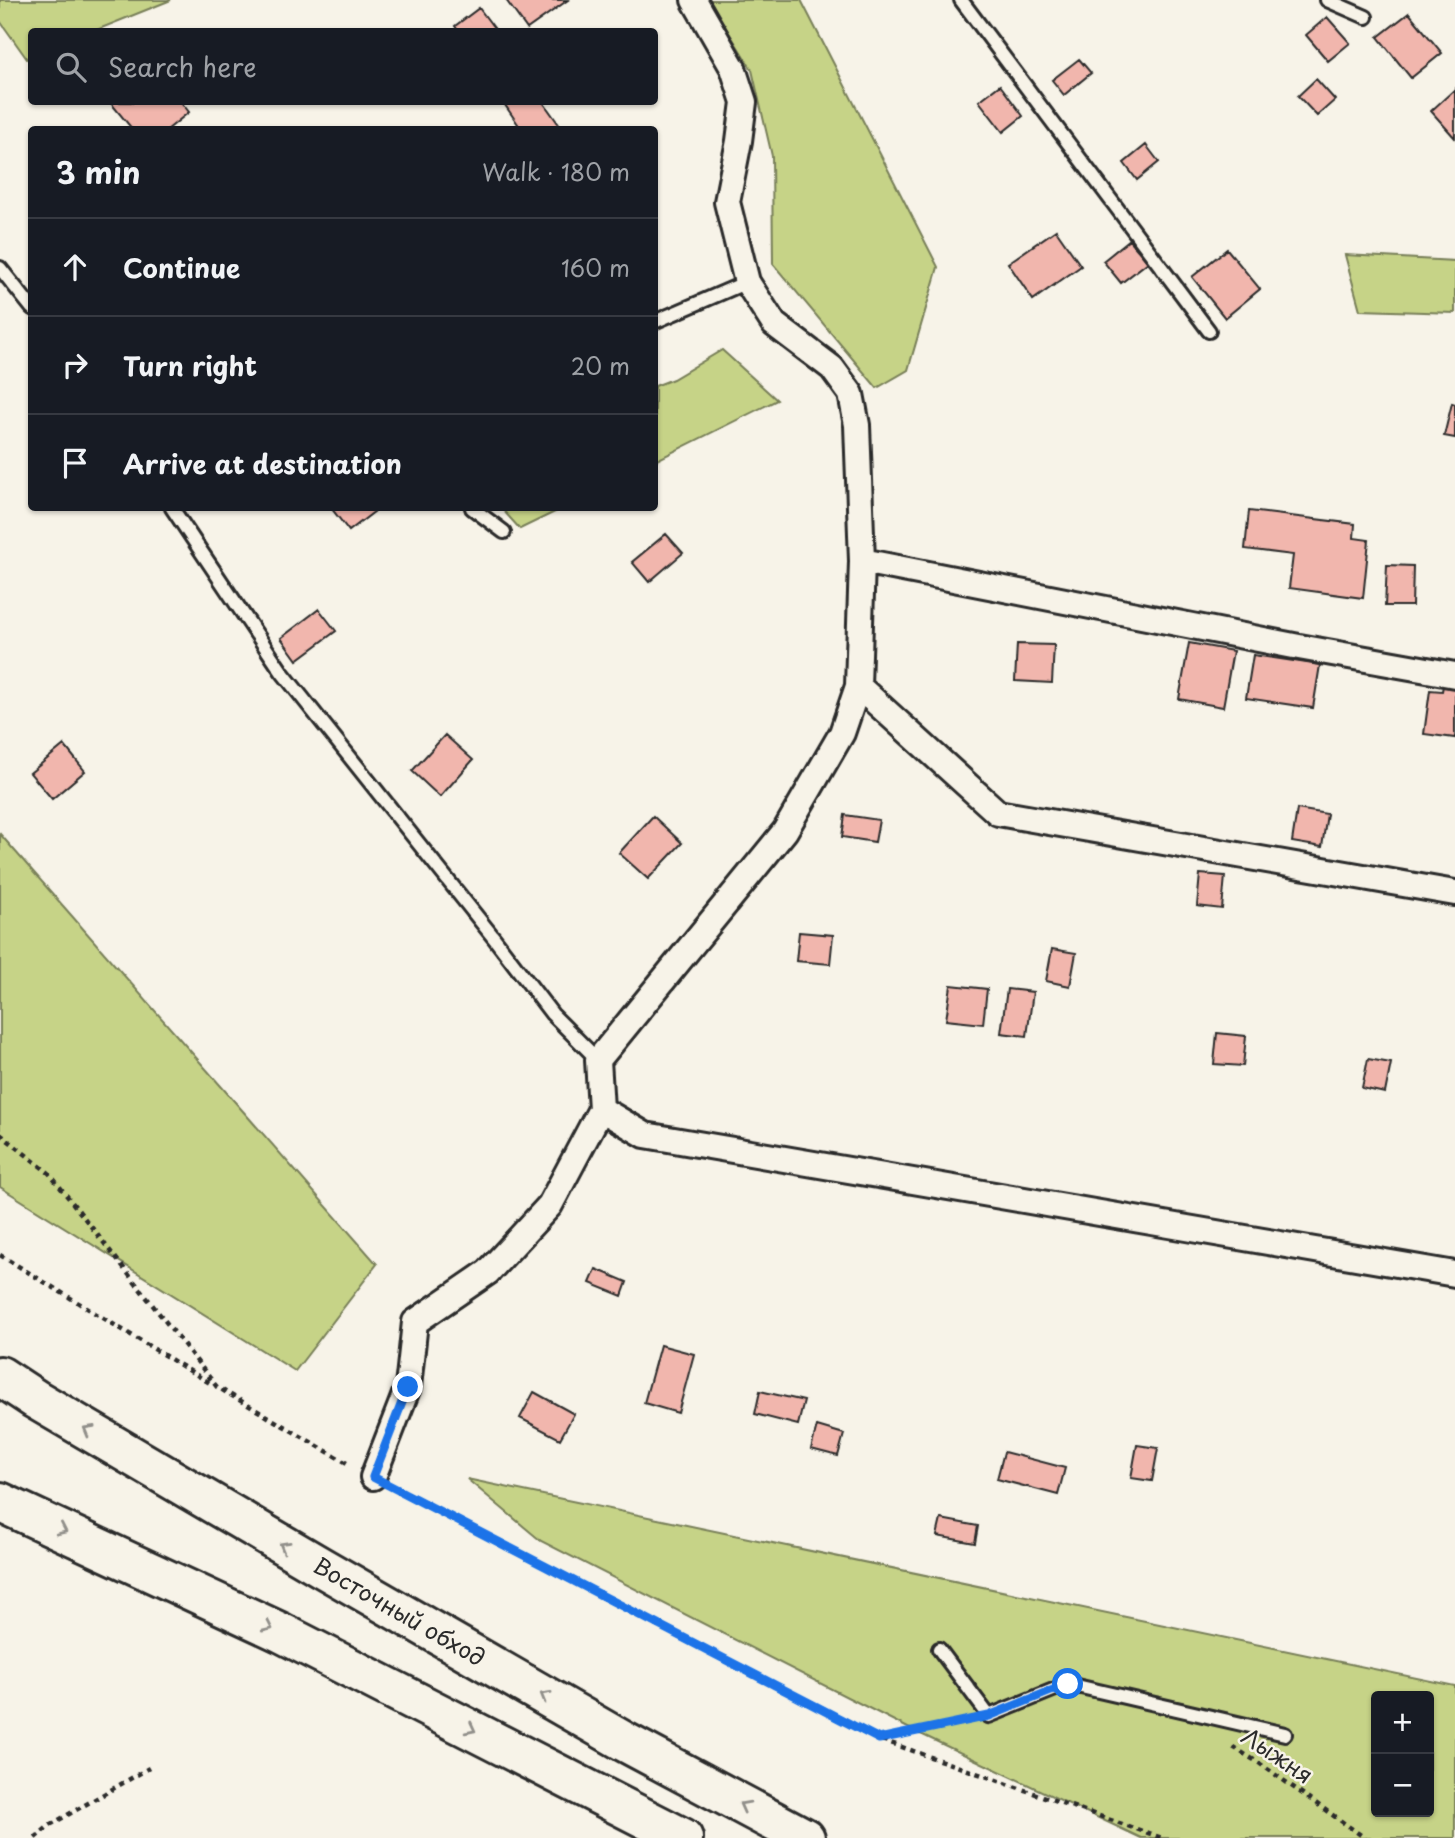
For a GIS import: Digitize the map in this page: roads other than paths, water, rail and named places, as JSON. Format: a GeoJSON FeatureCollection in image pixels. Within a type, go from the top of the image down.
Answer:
{"type":"FeatureCollection","features":[{"type":"Feature","properties":{"kind":"highway","name":"Восточный обход"},"geometry":{"type":"LineString","coordinates":[[0,1376],[321,1567],[625,1742],[805,1838]]}},
{"type":"Feature","properties":{"kind":"highway"},"geometry":{"type":"LineString","coordinates":[[0,1502],[282,1633],[683,1838]]}},
{"type":"Feature","properties":{"kind":"street"},"geometry":{"type":"LineString","coordinates":[[373,1477],[408,1387],[415,1322],[488,1272],[550,1205],[601,1109],[598,1060],[785,831],[842,733],[858,686],[862,561],[857,425],[851,394],[832,368],[774,324],[747,282],[727,202],[744,102],[733,68],[694,0]]}},
{"type":"Feature","properties":{"kind":"street"},"geometry":{"type":"LineString","coordinates":[[862,561],[1272,642],[1455,675]]}},
{"type":"Feature","properties":{"kind":"street"},"geometry":{"type":"LineString","coordinates":[[858,686],[998,813],[1455,893]]}},
{"type":"Feature","properties":{"kind":"street"},"geometry":{"type":"LineString","coordinates":[[601,1109],[645,1135],[1455,1274]]}},
{"type":"Feature","properties":{"kind":"lane"},"geometry":{"type":"LineString","coordinates":[[961,0],[1209,331]]}},
{"type":"Feature","properties":{"kind":"lane"},"geometry":{"type":"LineString","coordinates":[[1327,0],[1366,17]]}},
{"type":"Feature","properties":{"kind":"lane"},"geometry":{"type":"LineString","coordinates":[[0,268],[28,304]]}},
{"type":"Feature","properties":{"kind":"lane"},"geometry":{"type":"LineString","coordinates":[[658,320],[747,282]]}},
{"type":"Feature","properties":{"kind":"lane"},"geometry":{"type":"LineString","coordinates":[[174,511],[282,673],[494,937],[552,1014],[598,1060]]}},
{"type":"Feature","properties":{"kind":"lane"},"geometry":{"type":"LineString","coordinates":[[476,511],[504,532]]}},
{"type":"Feature","properties":{"kind":"lane"},"geometry":{"type":"LineString","coordinates":[[939,1649],[989,1716],[1068,1684],[1285,1734]]}}]}
